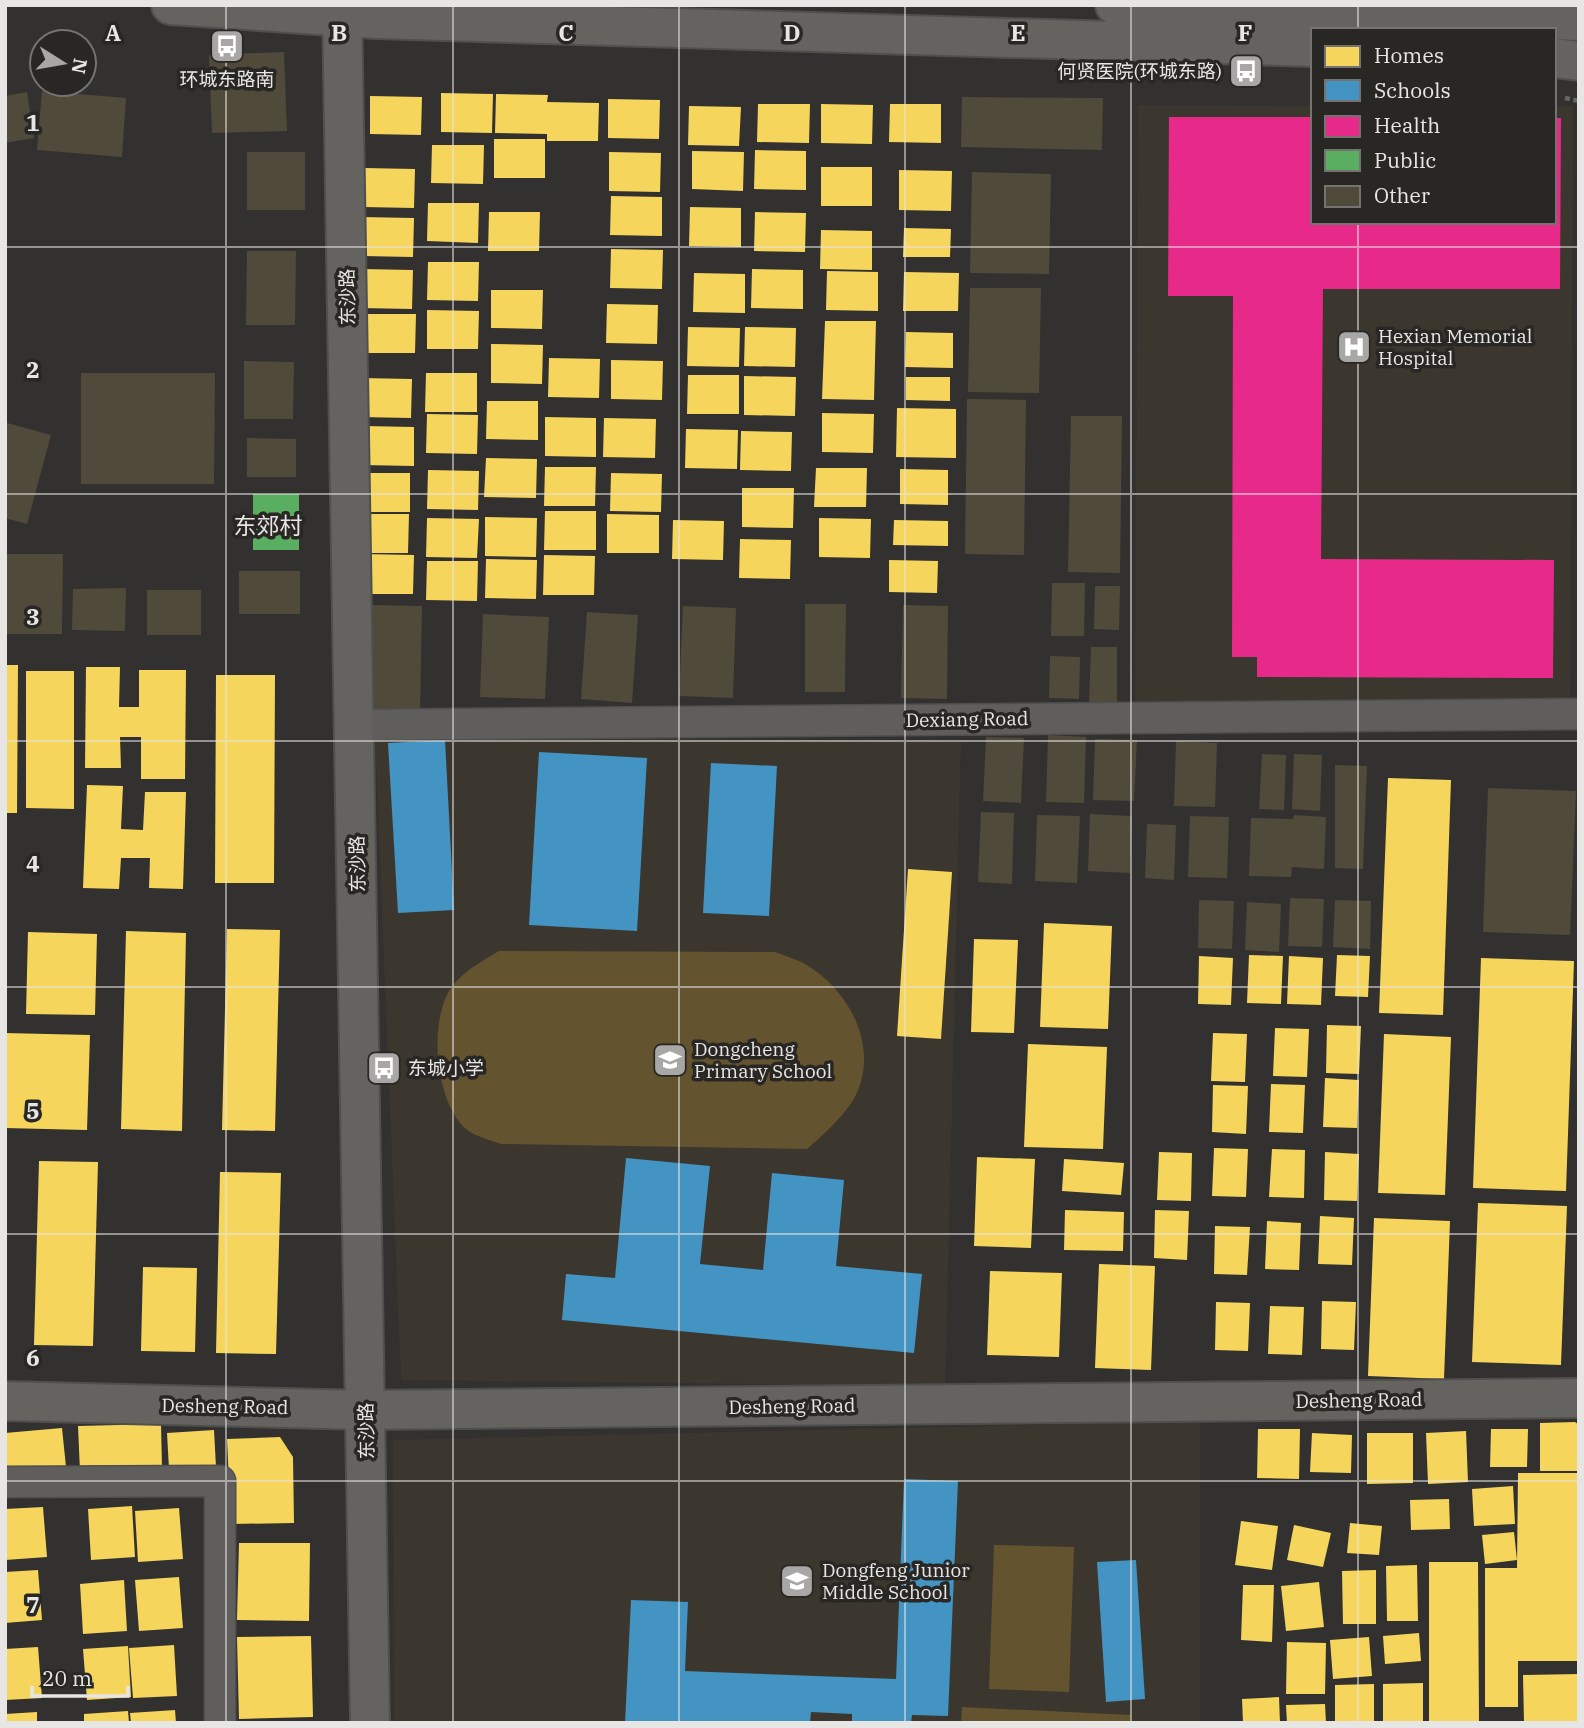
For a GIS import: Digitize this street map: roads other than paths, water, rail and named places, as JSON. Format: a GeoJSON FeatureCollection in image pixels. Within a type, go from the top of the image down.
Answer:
{"type":"FeatureCollection","features":[{"type":"Feature","properties":{"kind":"street"},"geometry":{"type":"LineString","coordinates":[[171,5],[1311,47]]}},
{"type":"Feature","properties":{"kind":"street"},"geometry":{"type":"LineString","coordinates":[[1115,5],[1579,21]]}},
{"type":"Feature","properties":{"kind":"street","name":"东沙路"},"geometry":{"type":"LineString","coordinates":[[343,11],[370,1723]]}},
{"type":"Feature","properties":{"kind":"street"},"geometry":{"type":"LineString","coordinates":[[1556,58],[1579,61]]}},
{"type":"Feature","properties":{"kind":"street","name":"Dexiang Road"},"geometry":{"type":"LineString","coordinates":[[354,725],[1579,714]]}},
{"type":"Feature","properties":{"kind":"street","name":"Desheng Road"},"geometry":{"type":"LineString","coordinates":[[5,1401],[365,1410],[1579,1398]]}},
{"type":"Feature","properties":{"kind":"street"},"geometry":{"type":"LineString","coordinates":[[5,1482],[220,1481],[220,1723]]}},
{"type":"Feature","properties":{"kind":"place","name":"环城东路南"},"geometry":{"type":"Point","coordinates":[227,46]}},
{"type":"Feature","properties":{"kind":"place","name":"何贤医院(环城东路)"},"geometry":{"type":"Point","coordinates":[1246,71]}},
{"type":"Feature","properties":{"kind":"place","name":"Hexian Memorial Hospital"},"geometry":{"type":"Point","coordinates":[1354,347]}},
{"type":"Feature","properties":{"kind":"place","name":"Dongcheng Primary School"},"geometry":{"type":"Point","coordinates":[670,1060]}},
{"type":"Feature","properties":{"kind":"place","name":"东城小学"},"geometry":{"type":"Point","coordinates":[384,1068]}},
{"type":"Feature","properties":{"kind":"place","name":"Dongfeng Junior Middle School"},"geometry":{"type":"Point","coordinates":[797,1581]}},
{"type":"Feature","properties":{"kind":"district","name":"东郊村"},"geometry":{"type":"Point","coordinates":[268,526]}}]}
